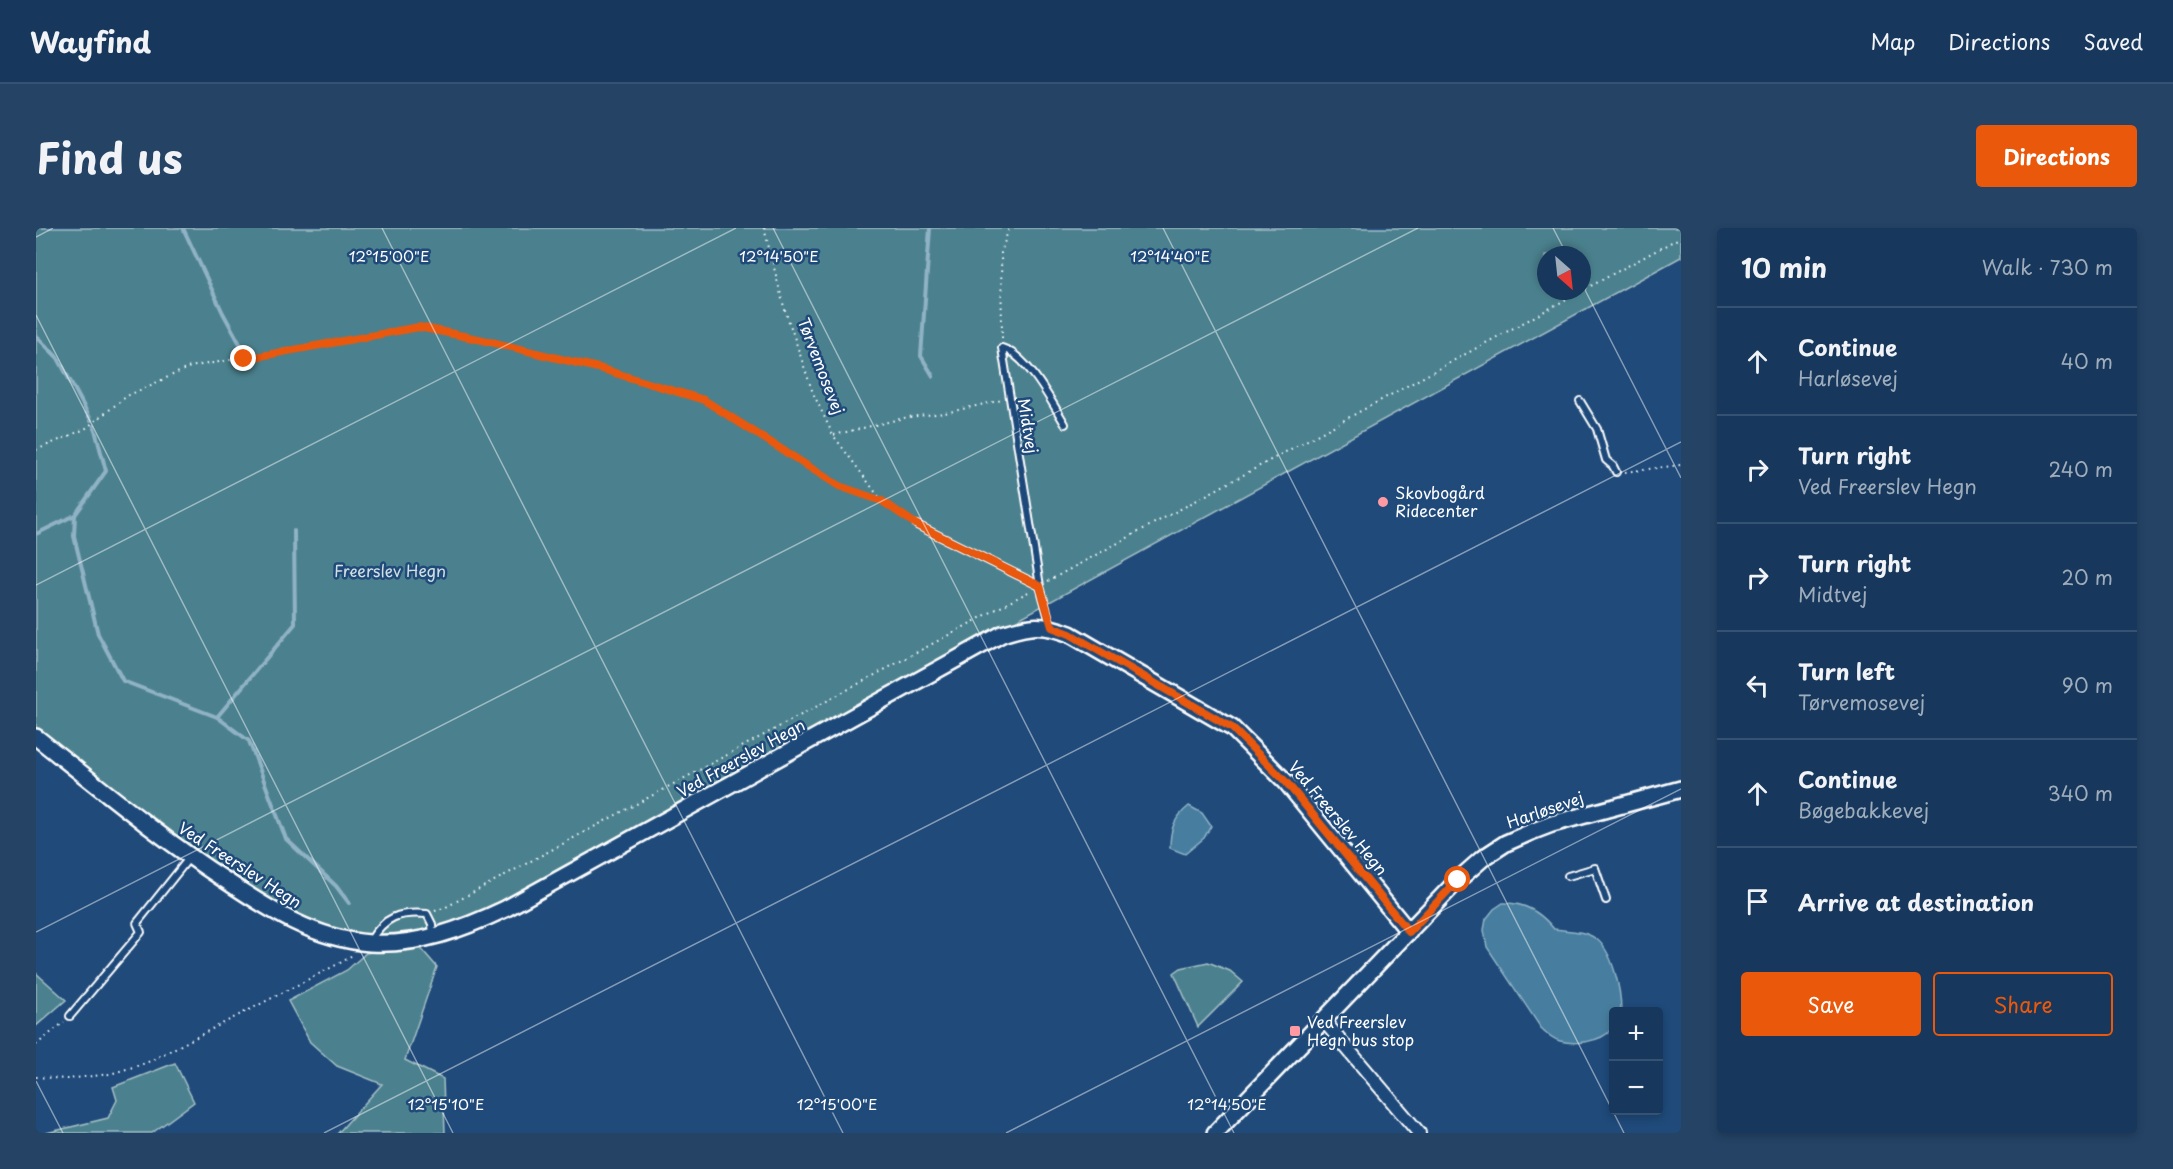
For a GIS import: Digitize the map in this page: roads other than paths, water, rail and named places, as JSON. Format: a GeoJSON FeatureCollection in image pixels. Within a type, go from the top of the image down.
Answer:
{"type":"FeatureCollection","features":[{"type":"Feature","properties":{"kind":"street","name":"Ved Freerslev Hegn"},"geometry":{"type":"LineString","coordinates":[[36,737],[189,857],[296,924],[319,933],[369,943],[408,941],[433,937],[475,924],[505,909],[1002,634],[1020,628],[1052,627],[1070,634],[1232,728],[1286,782],[1409,932]]}},
{"type":"Feature","properties":{"kind":"street","name":"Harløsevej"},"geometry":{"type":"LineString","coordinates":[[1215,1133],[1483,858],[1506,843],[1552,824],[1681,789]]}},
{"type":"Feature","properties":{"kind":"street"},"geometry":{"type":"LineString","coordinates":[[1324,1021],[1419,1133]]}},
{"type":"Feature","properties":{"kind":"lane","name":"Midtvej"},"geometry":{"type":"LineString","coordinates":[[1052,627],[1040,586],[1002,348],[1011,351],[1034,375],[1065,424]]}},
{"type":"Feature","properties":{"kind":"lane"},"geometry":{"type":"LineString","coordinates":[[1580,401],[1598,429],[1606,460],[1616,472]]}},
{"type":"Feature","properties":{"kind":"lane"},"geometry":{"type":"LineString","coordinates":[[917,525],[1040,586]]}},
{"type":"Feature","properties":{"kind":"lane"},"geometry":{"type":"LineString","coordinates":[[70,1016],[141,932],[137,923],[189,857]]}},
{"type":"Feature","properties":{"kind":"lane"},"geometry":{"type":"LineString","coordinates":[[1568,876],[1595,868],[1606,900]]}},
{"type":"Feature","properties":{"kind":"lane"},"geometry":{"type":"LineString","coordinates":[[369,943],[385,921],[406,912],[427,914],[432,924],[433,937]]}},
{"type":"Feature","properties":{"kind":"water"},"geometry":{"type":"Polygon","coordinates":[[[1189,806],[1202,813],[1211,826],[1204,838],[1185,854],[1170,848],[1170,841],[1176,820],[1189,806]]]}},
{"type":"Feature","properties":{"kind":"water"},"geometry":{"type":"Polygon","coordinates":[[[1503,903],[1518,904],[1538,913],[1554,929],[1585,934],[1595,938],[1601,944],[1615,972],[1621,1003],[1621,1007],[1609,1007],[1609,1032],[1607,1034],[1587,1041],[1566,1042],[1554,1039],[1541,1028],[1487,947],[1484,930],[1486,919],[1503,903]]]}},
{"type":"Feature","properties":{"kind":"waterway"},"geometry":{"type":"LineString","coordinates":[[183,228],[240,344]]}},
{"type":"Feature","properties":{"kind":"waterway"},"geometry":{"type":"LineString","coordinates":[[930,228],[921,356],[933,376]]}},
{"type":"Feature","properties":{"kind":"waterway"},"geometry":{"type":"LineString","coordinates":[[36,336],[58,358],[91,420]]}},
{"type":"Feature","properties":{"kind":"waterway"},"geometry":{"type":"LineString","coordinates":[[94,426],[106,471],[75,515],[74,536],[98,634],[123,681],[217,717],[249,741],[286,839],[336,886],[349,903]]}},
{"type":"Feature","properties":{"kind":"waterway"},"geometry":{"type":"LineString","coordinates":[[36,534],[75,515]]}},
{"type":"Feature","properties":{"kind":"waterway"},"geometry":{"type":"LineString","coordinates":[[217,717],[295,624],[294,531]]}},
{"type":"Feature","properties":{"kind":"place","name":"Skovbogård Ridecenter"},"geometry":{"type":"Point","coordinates":[1383,502]}},
{"type":"Feature","properties":{"kind":"place","name":"Ved Freerslev Hegn bus stop"},"geometry":{"type":"Point","coordinates":[1295,1031]}},
{"type":"Feature","properties":{"kind":"park label","name":"Freerslev Hegn"},"geometry":{"type":"Point","coordinates":[390,571]}}]}
